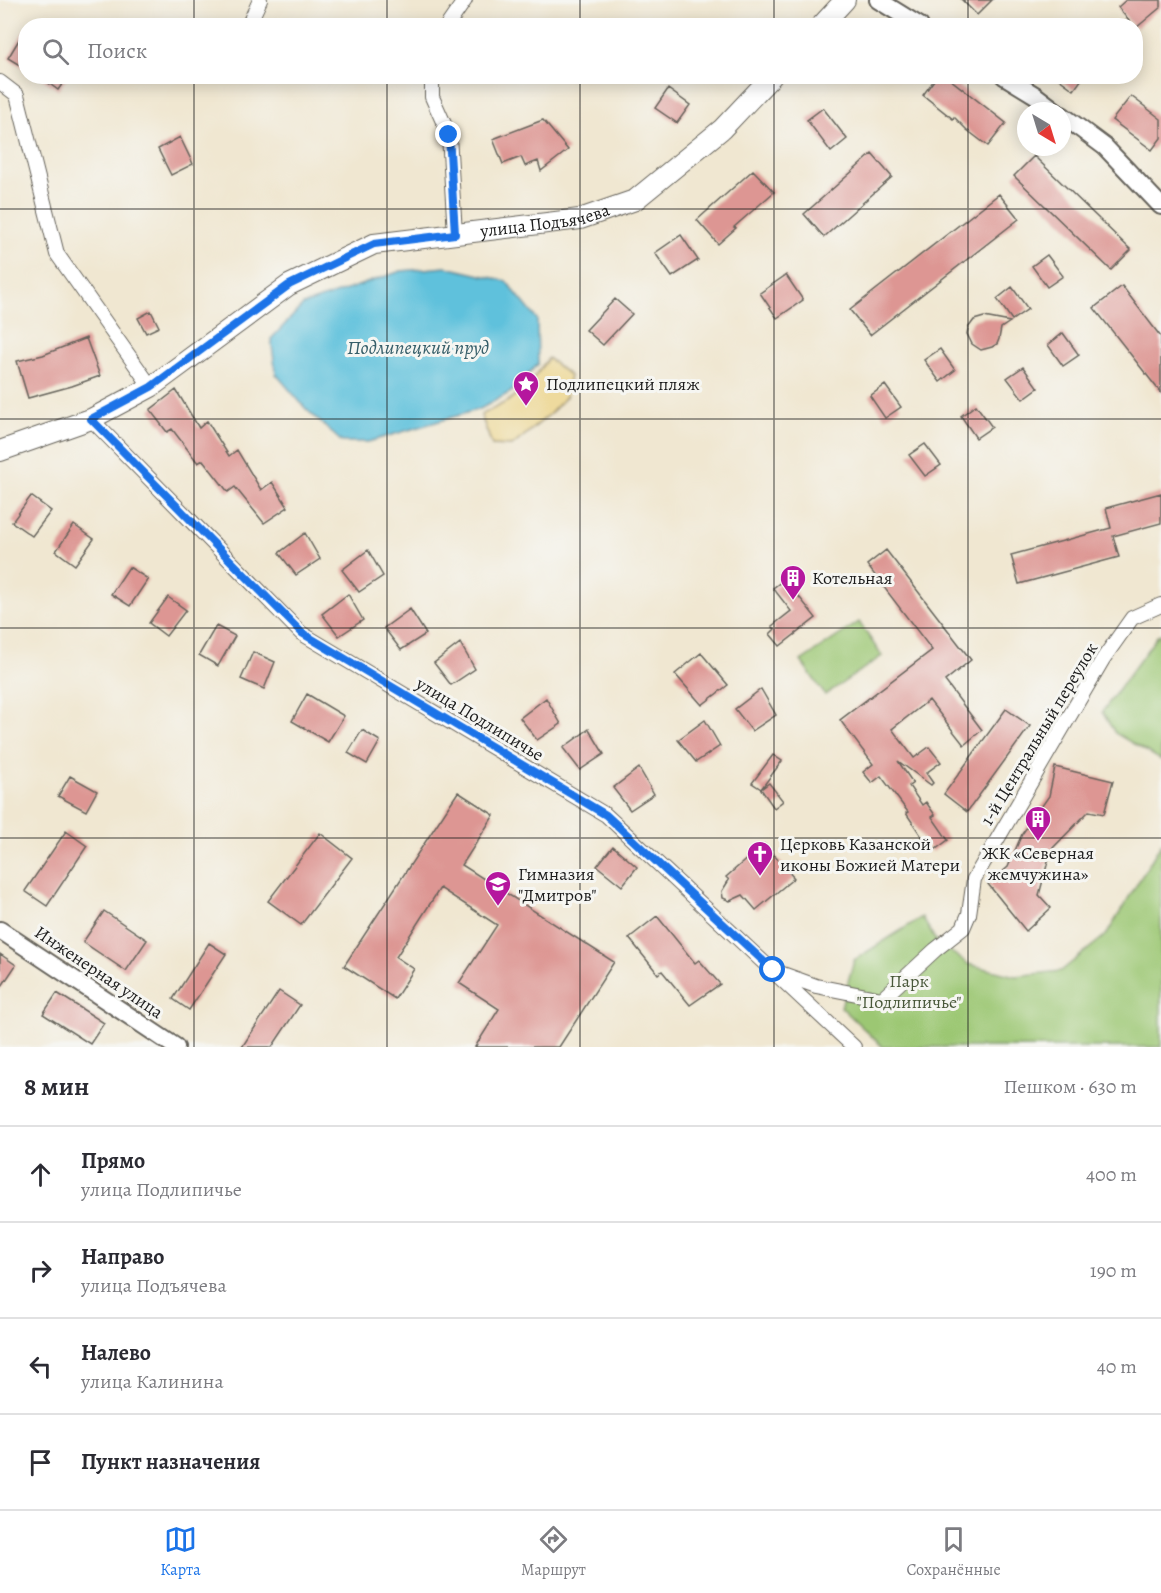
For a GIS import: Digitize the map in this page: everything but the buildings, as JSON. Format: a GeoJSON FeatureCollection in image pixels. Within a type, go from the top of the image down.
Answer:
{"type":"FeatureCollection","features":[{"type":"Feature","properties":{"kind":"main road"},"geometry":{"type":"LineString","coordinates":[[828,18],[845,0]]}},
{"type":"Feature","properties":{"kind":"main road","name":"улица Подъячева"},"geometry":{"type":"LineString","coordinates":[[0,451],[91,419],[151,387],[289,285],[374,244],[580,219],[635,200],[723,129],[765,84]]}},
{"type":"Feature","properties":{"kind":"street"},"geometry":{"type":"LineString","coordinates":[[252,18],[260,0]]}},
{"type":"Feature","properties":{"kind":"street"},"geometry":{"type":"LineString","coordinates":[[453,18],[465,0]]}},
{"type":"Feature","properties":{"kind":"street"},"geometry":{"type":"LineString","coordinates":[[878,0],[907,18]]}},
{"type":"Feature","properties":{"kind":"street"},"geometry":{"type":"LineString","coordinates":[[0,82],[17,95],[57,254],[151,387]]}},
{"type":"Feature","properties":{"kind":"street"},"geometry":{"type":"LineString","coordinates":[[432,84],[432,97],[449,135],[455,234]]}},
{"type":"Feature","properties":{"kind":"street"},"geometry":{"type":"LineString","coordinates":[[1017,84],[1044,102]]}},
{"type":"Feature","properties":{"kind":"street"},"geometry":{"type":"LineString","coordinates":[[1071,122],[1105,147],[1161,206]]}},
{"type":"Feature","properties":{"kind":"street","name":"улица Подлипичье"},"geometry":{"type":"LineString","coordinates":[[91,419],[302,633],[606,815],[854,1047]]}},
{"type":"Feature","properties":{"kind":"street","name":"1-й Центральный переулок"},"geometry":{"type":"LineString","coordinates":[[773,970],[816,986],[882,999],[963,928],[969,914],[974,879],[1103,659],[1132,618],[1161,605]]}},
{"type":"Feature","properties":{"kind":"street","name":"Инженерная улица"},"geometry":{"type":"LineString","coordinates":[[0,930],[176,1047]]}},
{"type":"Feature","properties":{"kind":"green space"},"geometry":{"type":"Polygon","coordinates":[[[859,622],[882,656],[825,695],[801,661],[859,622]]]}},
{"type":"Feature","properties":{"kind":"green space"},"geometry":{"type":"Polygon","coordinates":[[[1161,634],[1161,760],[1115,733],[1102,712],[1161,634]]]}},
{"type":"Feature","properties":{"kind":"green space","name":"Парк \"Подлипичье\""},"geometry":{"type":"Polygon","coordinates":[[[1161,844],[1161,1047],[883,1047],[841,1007],[854,960],[922,917],[936,941],[968,964],[1015,976],[1061,971],[1107,934],[1161,844]]]}},
{"type":"Feature","properties":{"kind":"sand","name":"Подлипецкий пляж"},"geometry":{"type":"Polygon","coordinates":[[[548,358],[570,376],[566,397],[550,414],[512,446],[492,445],[481,415],[508,401],[530,383],[548,358]]]}},
{"type":"Feature","properties":{"kind":"water","name":"Подлипецкий пруд"},"geometry":{"type":"Polygon","coordinates":[[[446,267],[506,281],[537,319],[538,364],[511,392],[480,409],[368,442],[342,442],[306,409],[276,374],[271,339],[303,305],[401,271],[446,267]]]}},
{"type":"Feature","properties":{"kind":"place","name":"Подлипецкий пляж"},"geometry":{"type":"Point","coordinates":[526,407]}},
{"type":"Feature","properties":{"kind":"place","name":"Котельная"},"geometry":{"type":"Point","coordinates":[793,601]}},
{"type":"Feature","properties":{"kind":"place","name":"ЖК «Северная жемчужина»"},"geometry":{"type":"Point","coordinates":[1038,842]}},
{"type":"Feature","properties":{"kind":"place","name":"Церковь Казанской иконы Божией Матери"},"geometry":{"type":"Point","coordinates":[760,877]}},
{"type":"Feature","properties":{"kind":"place","name":"Гимназия \"Дмитров\""},"geometry":{"type":"Point","coordinates":[498,907]}},
{"type":"Feature","properties":{"kind":"route"},"geometry":{"type":"LineString","coordinates":[[449,135],[455,234],[374,244],[289,285],[151,387],[91,419],[302,633],[606,815],[773,970]]}}]}
